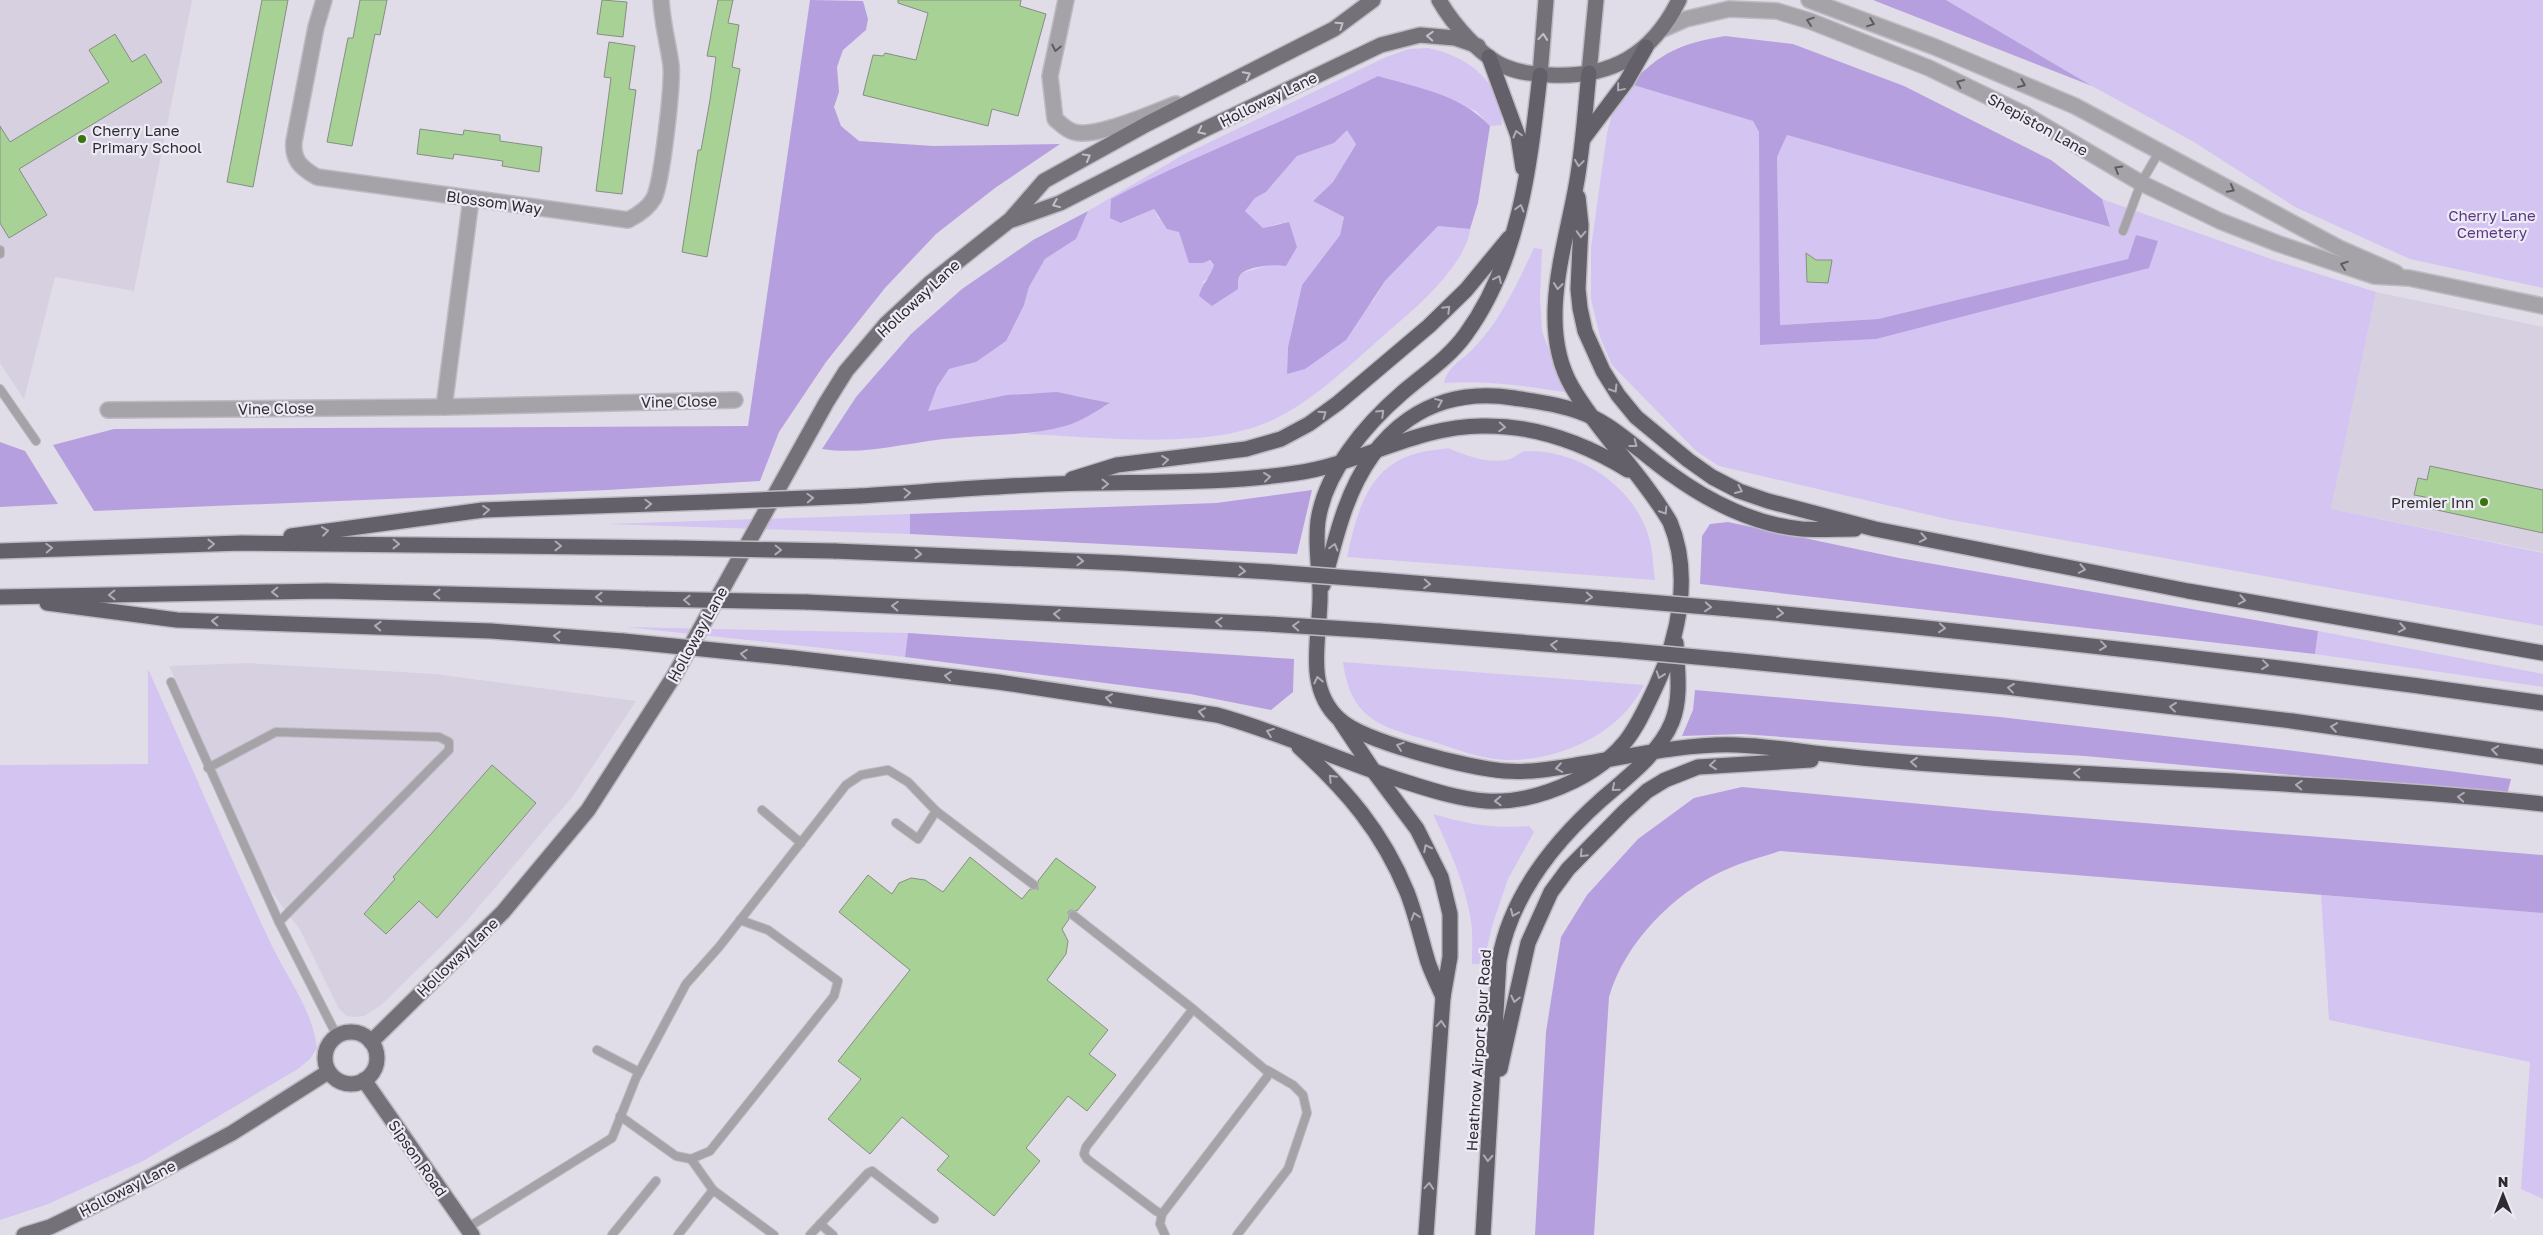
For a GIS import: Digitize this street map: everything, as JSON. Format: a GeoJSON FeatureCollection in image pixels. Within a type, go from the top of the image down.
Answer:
{"type":"FeatureCollection","features":[{"type":"Feature","properties":{"kind":"highway"},"geometry":{"type":"LineString","coordinates":[[1583,140],[1626,82],[1646,47]]}},
{"type":"Feature","properties":{"kind":"highway"},"geometry":{"type":"LineString","coordinates":[[1489,57],[1518,136],[1526,182]]}},
{"type":"Feature","properties":{"kind":"highway"},"geometry":{"type":"LineString","coordinates":[[0,597],[177,620],[481,631],[624,641],[793,658],[998,682],[1189,710],[1247,723],[1374,773],[1442,793],[1487,801],[1509,800],[1555,790],[1582,777],[1607,760],[1624,744],[1658,682],[1680,613],[1681,578],[1676,537],[1662,507],[1633,473],[1571,386],[1561,357],[1556,334],[1556,309],[1561,262],[1583,140],[1589,73]]}},
{"type":"Feature","properties":{"kind":"highway"},"geometry":{"type":"LineString","coordinates":[[1426,1235],[1443,997],[1450,957],[1451,931],[1445,890],[1431,855],[1417,828],[1374,773],[1341,722],[1326,704],[1317,676],[1316,650],[1320,594],[1316,549],[1319,514],[1325,495],[1341,465],[1368,427],[1398,397],[1439,364],[1466,336],[1503,267],[1526,182],[1540,75]]}},
{"type":"Feature","properties":{"kind":"highway"},"geometry":{"type":"LineString","coordinates":[[1576,186],[1581,225],[1578,289],[1585,331],[1603,371],[1618,395],[1636,417],[1688,460],[1712,477],[1739,491],[1768,501],[1875,529],[2188,590],[2543,653]]}},
{"type":"Feature","properties":{"kind":"highway"},"geometry":{"type":"LineString","coordinates":[[1056,484],[1117,465],[1246,450],[1281,439],[1309,424],[1345,398],[1429,326],[1466,290],[1513,233]]}},
{"type":"Feature","properties":{"kind":"highway"},"geometry":{"type":"LineString","coordinates":[[1320,594],[1345,508],[1374,453],[1395,430],[1414,415],[1436,404],[1457,397],[1475,394],[1533,400],[1593,418],[1616,431],[1686,485],[1729,508],[1750,516],[1801,529],[1875,529]]}},
{"type":"Feature","properties":{"kind":"highway"},"geometry":{"type":"LineString","coordinates":[[242,543],[482,510],[859,496],[1056,484],[1232,481],[1298,473],[1341,465],[1406,440],[1436,432],[1480,426],[1500,426],[1554,436],[1598,451],[1633,473]]}},
{"type":"Feature","properties":{"kind":"highway"},"geometry":{"type":"LineString","coordinates":[[0,550],[242,543],[676,548],[834,551],[1123,563],[1378,580],[1731,609],[1988,633],[2298,669],[2543,703]]}},
{"type":"Feature","properties":{"kind":"highway"},"geometry":{"type":"LineString","coordinates":[[0,597],[326,591],[806,602],[1268,624],[1620,650],[2006,688],[2292,721],[2543,757]]}},
{"type":"Feature","properties":{"kind":"highway","name":"Heathrow Airport Spur Road"},"geometry":{"type":"LineString","coordinates":[[1484,1235],[1499,961],[1503,941],[1517,906],[1549,853],[1577,822],[1650,754],[1668,729],[1676,706],[1676,628]]}},
{"type":"Feature","properties":{"kind":"highway"},"geometry":{"type":"LineString","coordinates":[[1341,722],[1381,740],[1479,768],[1509,772],[1533,771],[1700,746],[1739,744],[1850,757],[2005,769],[2393,791],[2543,804]]}},
{"type":"Feature","properties":{"kind":"highway"},"geometry":{"type":"LineString","coordinates":[[1292,740],[1348,793],[1367,818],[1407,893],[1428,963],[1443,997]]}},
{"type":"Feature","properties":{"kind":"highway"},"geometry":{"type":"LineString","coordinates":[[1490,1120],[1522,967],[1539,917],[1551,892],[1568,870],[1611,825],[1647,791],[1665,780],[1698,767],[1850,757]]}},
{"type":"Feature","properties":{"kind":"main road","name":"Holloway Lane"},"geometry":{"type":"LineString","coordinates":[[370,1042],[503,912],[588,810],[674,676],[806,435],[846,371],[886,324],[906,304],[1010,220],[1044,181],[1147,124],[1334,30],[1373,0]]}},
{"type":"Feature","properties":{"kind":"main road"},"geometry":{"type":"LineString","coordinates":[[1440,0],[1448,16],[1489,57],[1513,70],[1540,75],[1569,76],[1589,73],[1621,64],[1646,47],[1661,30],[1679,0]]}},
{"type":"Feature","properties":{"kind":"main road"},"geometry":{"type":"LineString","coordinates":[[1540,75],[1546,0]]}},
{"type":"Feature","properties":{"kind":"main road"},"geometry":{"type":"LineString","coordinates":[[1589,73],[1596,0]]}},
{"type":"Feature","properties":{"kind":"main road","name":"Holloway Lane"},"geometry":{"type":"LineString","coordinates":[[1010,220],[1060,203],[1199,132],[1381,45],[1420,35],[1455,38],[1478,46]]}},
{"type":"Feature","properties":{"kind":"main road"},"geometry":{"type":"LineString","coordinates":[[351,1032],[365,1037],[370,1042],[377,1058],[371,1075],[357,1084],[341,1082],[328,1072],[324,1056],[331,1041],[337,1036],[351,1032]]}},
{"type":"Feature","properties":{"kind":"main road","name":"Holloway Lane"},"geometry":{"type":"LineString","coordinates":[[24,1235],[50,1227],[232,1133],[328,1072]]}},
{"type":"Feature","properties":{"kind":"main road","name":"Sipson Road"},"geometry":{"type":"LineString","coordinates":[[364,1080],[469,1231]]}},
{"type":"Feature","properties":{"kind":"street","name":"Blossom Way"},"geometry":{"type":"LineString","coordinates":[[324,0],[316,27],[294,141],[293,152],[297,162],[305,170],[317,177],[628,220],[638,215],[647,207],[654,197],[658,180],[671,86],[671,65],[662,20],[661,0]]}},
{"type":"Feature","properties":{"kind":"street"},"geometry":{"type":"LineString","coordinates":[[1066,0],[1050,76],[1055,119],[1063,127],[1082,133],[1109,128],[1226,85]]}},
{"type":"Feature","properties":{"kind":"street","name":"Shepiston Lane"},"geometry":{"type":"LineString","coordinates":[[1809,0],[1935,47],[2075,106],[2339,248],[2409,278]]}},
{"type":"Feature","properties":{"kind":"street","name":"Shepiston Lane"},"geometry":{"type":"LineString","coordinates":[[1661,30],[1686,20],[1729,9],[1777,12],[1810,21],[1929,68],[2024,114],[2142,183],[2220,221],[2279,244],[2374,276],[2409,278],[2543,306]]}},
{"type":"Feature","properties":{"kind":"street"},"geometry":{"type":"LineString","coordinates":[[444,407],[471,199]]}},
{"type":"Feature","properties":{"kind":"street","name":"Vine Close"},"geometry":{"type":"LineString","coordinates":[[108,410],[444,407],[735,400]]}},
{"type":"Feature","properties":{"kind":"lane"},"geometry":{"type":"LineString","coordinates":[[2123,231],[2142,183],[2159,152]]}},
{"type":"Feature","properties":{"kind":"lane"},"geometry":{"type":"LineString","coordinates":[[0,389],[36,441]]}},
{"type":"Feature","properties":{"kind":"lane"},"geometry":{"type":"LineString","coordinates":[[171,682],[208,768],[280,922],[337,1036]]}},
{"type":"Feature","properties":{"kind":"lane"},"geometry":{"type":"LineString","coordinates":[[208,768],[276,732],[439,737],[449,742],[448,750],[437,762],[280,922]]}},
{"type":"Feature","properties":{"kind":"lane"},"geometry":{"type":"LineString","coordinates":[[469,1231],[612,1138],[639,1072],[686,984],[740,920],[846,785],[861,775],[888,770],[908,782],[936,811],[1034,885]]}},
{"type":"Feature","properties":{"kind":"lane"},"geometry":{"type":"LineString","coordinates":[[762,810],[801,843]]}},
{"type":"Feature","properties":{"kind":"lane"},"geometry":{"type":"LineString","coordinates":[[896,823],[918,838],[936,811]]}},
{"type":"Feature","properties":{"kind":"lane"},"geometry":{"type":"LineString","coordinates":[[1073,914],[1267,1070],[1293,1085],[1303,1095],[1307,1113],[1299,1142],[1288,1169],[1236,1235]]}},
{"type":"Feature","properties":{"kind":"lane"},"geometry":{"type":"LineString","coordinates":[[620,1116],[676,1156],[691,1159],[710,1151],[834,996],[838,981],[768,930],[740,920]]}},
{"type":"Feature","properties":{"kind":"lane"},"geometry":{"type":"LineString","coordinates":[[1162,1214],[1156,1212],[1087,1159],[1084,1154],[1086,1147],[1193,1009]]}},
{"type":"Feature","properties":{"kind":"lane"},"geometry":{"type":"LineString","coordinates":[[597,1050],[639,1072]]}},
{"type":"Feature","properties":{"kind":"lane"},"geometry":{"type":"LineString","coordinates":[[1165,1235],[1160,1224],[1162,1214],[1267,1077],[1267,1070]]}},
{"type":"Feature","properties":{"kind":"lane"},"geometry":{"type":"LineString","coordinates":[[691,1159],[713,1190],[774,1235]]}},
{"type":"Feature","properties":{"kind":"lane"},"geometry":{"type":"LineString","coordinates":[[810,1235],[868,1172],[872,1171],[934,1219]]}},
{"type":"Feature","properties":{"kind":"lane"},"geometry":{"type":"LineString","coordinates":[[612,1235],[656,1181]]}},
{"type":"Feature","properties":{"kind":"lane"},"geometry":{"type":"LineString","coordinates":[[678,1235],[713,1190]]}},
{"type":"Feature","properties":{"kind":"lane"},"geometry":{"type":"LineString","coordinates":[[820,1224],[833,1235]]}},
{"type":"Feature","properties":{"kind":"shaded area","name":"Cherry Lane Primary School"},"geometry":{"type":"Polygon","coordinates":[[[0,0],[192,0],[134,291],[55,277],[24,399],[0,363],[0,0]]]}},
{"type":"Feature","properties":{"kind":"shaded area"},"geometry":{"type":"Polygon","coordinates":[[[810,0],[863,1],[868,19],[866,30],[843,50],[837,67],[839,92],[834,107],[841,126],[859,141],[933,146],[1060,144],[995,188],[936,234],[885,288],[826,362],[779,432],[760,481],[607,490],[94,511],[53,445],[114,429],[748,426],[810,0]]]}},
{"type":"Feature","properties":{"kind":"shaded area"},"geometry":{"type":"Polygon","coordinates":[[[1873,0],[1946,0],[2092,86],[1873,0]]]}},
{"type":"Feature","properties":{"kind":"shaded area"},"geometry":{"type":"Polygon","coordinates":[[[1725,36],[1793,44],[1904,86],[2051,160],[2102,199],[2110,227],[1787,135],[1777,157],[1780,325],[1878,319],[2128,259],[2136,235],[2158,241],[2149,268],[1876,339],[1760,345],[1759,132],[1753,121],[1630,84],[1663,56],[1696,42],[1725,36]]]}},
{"type":"Feature","properties":{"kind":"shaded area"},"geometry":{"type":"Polygon","coordinates":[[[1378,76],[1452,99],[1478,115],[1490,126],[1478,203],[1470,229],[1438,226],[1385,281],[1346,340],[1305,369],[1287,374],[1288,347],[1302,285],[1340,235],[1344,217],[1313,201],[1333,182],[1356,144],[1347,130],[1334,143],[1297,156],[1266,192],[1255,198],[1245,211],[1263,228],[1289,222],[1297,247],[1286,266],[1263,266],[1242,273],[1239,276],[1238,289],[1212,306],[1199,296],[1214,265],[1210,260],[1203,263],[1189,263],[1179,232],[1167,229],[1154,209],[1121,223],[1110,218],[1111,199],[1144,182],[1378,76]]]}},
{"type":"Feature","properties":{"kind":"shaded area"},"geometry":{"type":"Polygon","coordinates":[[[1088,211],[1076,239],[1045,259],[1029,287],[1024,305],[1006,341],[976,362],[949,369],[937,387],[928,411],[1007,395],[1057,392],[1110,403],[1077,422],[1038,432],[939,440],[855,451],[822,449],[856,397],[911,334],[962,289],[1033,240],[1088,211]]]}},
{"type":"Feature","properties":{"kind":"shaded area"},"geometry":{"type":"Polygon","coordinates":[[[2376,292],[2543,327],[2543,552],[2331,509],[2376,292]]]}},
{"type":"Feature","properties":{"kind":"shaded area"},"geometry":{"type":"Polygon","coordinates":[[[0,442],[25,451],[58,504],[0,507],[0,442]]]}},
{"type":"Feature","properties":{"kind":"shaded area"},"geometry":{"type":"Polygon","coordinates":[[[1312,490],[1297,554],[910,534],[910,514],[1216,503],[1312,490]]]}},
{"type":"Feature","properties":{"kind":"shaded area"},"geometry":{"type":"Polygon","coordinates":[[[1728,522],[1899,558],[2318,631],[2315,654],[1700,584],[1702,536],[1710,524],[1728,522]]]}},
{"type":"Feature","properties":{"kind":"shaded area"},"geometry":{"type":"Polygon","coordinates":[[[908,633],[1294,659],[1293,692],[1271,710],[1190,694],[905,657],[908,633]]]}},
{"type":"Feature","properties":{"kind":"shaded area"},"geometry":{"type":"Polygon","coordinates":[[[247,663],[435,674],[636,701],[573,796],[464,924],[380,1006],[364,1016],[355,1017],[347,1016],[339,1009],[300,930],[263,880],[169,666],[247,663]]]}},
{"type":"Feature","properties":{"kind":"shaded area"},"geometry":{"type":"Polygon","coordinates":[[[1695,690],[2000,717],[2287,750],[2511,779],[2507,795],[2085,756],[1742,734],[1682,736],[1693,710],[1695,690]]]}},
{"type":"Feature","properties":{"kind":"shaded area"},"geometry":{"type":"Polygon","coordinates":[[[1742,787],[1996,811],[2543,855],[2543,913],[1780,851],[1738,864],[1706,880],[1670,906],[1639,939],[1616,977],[1609,997],[1594,1235],[1535,1235],[1546,1032],[1561,937],[1587,895],[1638,839],[1694,798],[1742,787]]]}},
{"type":"Feature","properties":{"kind":"green space","name":"Cherry Lane Cemetery"},"geometry":{"type":"Polygon","coordinates":[[[1946,0],[2543,0],[2543,288],[2410,259],[2295,207],[2194,142],[2092,86],[1946,0]]]}},
{"type":"Feature","properties":{"kind":"green space"},"geometry":{"type":"Polygon","coordinates":[[[1428,48],[1456,57],[1480,73],[1496,96],[1502,125],[1490,126],[1476,111],[1378,76],[1144,182],[1111,199],[1122,223],[1154,209],[1158,218],[1179,231],[1214,265],[1211,275],[1202,283],[1238,279],[1242,273],[1272,264],[1281,223],[1263,228],[1245,211],[1255,198],[1266,192],[1297,156],[1334,143],[1347,129],[1356,143],[1333,182],[1313,201],[1344,217],[1340,235],[1302,285],[1288,347],[1287,374],[1373,301],[1385,281],[1438,226],[1470,229],[1461,254],[1431,293],[1320,391],[1303,403],[1268,422],[1242,431],[1182,439],[1118,439],[1027,434],[1068,425],[1109,404],[1085,397],[1062,394],[1018,394],[927,411],[937,387],[949,369],[976,362],[1024,305],[1029,287],[1045,259],[1076,239],[1088,211],[1181,156],[1386,57],[1409,49],[1428,48]]]}},
{"type":"Feature","properties":{"kind":"green space"},"geometry":{"type":"Polygon","coordinates":[[[1630,84],[1753,121],[1759,132],[1761,345],[1875,339],[2129,259],[1878,319],[1779,325],[1777,157],[1787,135],[2109,227],[2102,199],[2277,261],[2376,292],[2331,509],[2543,553],[2543,626],[1951,520],[1719,466],[1696,451],[1612,365],[1600,337],[1591,299],[1591,248],[1607,133],[1614,107],[1630,84]]]}},
{"type":"Feature","properties":{"kind":"green space"},"geometry":{"type":"Polygon","coordinates":[[[1534,248],[1542,249],[1540,298],[1542,331],[1564,392],[1490,383],[1444,383],[1451,369],[1471,351],[1491,328],[1514,289],[1534,248]]]}},
{"type":"Feature","properties":{"kind":"green space"},"geometry":{"type":"Polygon","coordinates":[[[1448,448],[1469,456],[1491,461],[1510,459],[1524,451],[1547,452],[1566,457],[1603,475],[1631,503],[1642,520],[1649,538],[1655,580],[1347,557],[1360,508],[1376,480],[1401,459],[1421,452],[1448,448]]]}},
{"type":"Feature","properties":{"kind":"green space"},"geometry":{"type":"Polygon","coordinates":[[[910,514],[910,534],[607,524],[910,514]]]}},
{"type":"Feature","properties":{"kind":"green space"},"geometry":{"type":"Polygon","coordinates":[[[626,627],[908,633],[905,657],[626,627]]]}},
{"type":"Feature","properties":{"kind":"green space"},"geometry":{"type":"Polygon","coordinates":[[[2318,631],[2543,674],[2543,687],[2315,654],[2318,631]]]}},
{"type":"Feature","properties":{"kind":"green space"},"geometry":{"type":"Polygon","coordinates":[[[1343,662],[1644,685],[1634,702],[1621,717],[1605,730],[1588,740],[1551,755],[1502,760],[1472,754],[1399,732],[1372,719],[1353,698],[1343,662]]]}},
{"type":"Feature","properties":{"kind":"green space"},"geometry":{"type":"Polygon","coordinates":[[[148,669],[273,948],[306,1009],[315,1035],[317,1048],[310,1059],[298,1069],[143,1161],[48,1204],[0,1220],[0,765],[148,764],[148,669]]]}},
{"type":"Feature","properties":{"kind":"green space"},"geometry":{"type":"Polygon","coordinates":[[[1433,814],[1481,825],[1504,827],[1529,826],[1534,832],[1508,879],[1493,923],[1483,964],[1472,964],[1472,926],[1465,893],[1456,866],[1433,814]]]}},
{"type":"Feature","properties":{"kind":"green space"},"geometry":{"type":"Polygon","coordinates":[[[2321,895],[2543,913],[2543,1199],[2521,1189],[2530,1062],[2329,1020],[2321,895]]]}},
{"type":"Feature","properties":{"kind":"building"},"geometry":{"type":"Polygon","coordinates":[[[262,0],[288,0],[253,187],[227,182],[262,0]]]}},
{"type":"Feature","properties":{"kind":"building"},"geometry":{"type":"Polygon","coordinates":[[[360,0],[387,0],[380,35],[375,34],[352,146],[327,142],[348,38],[353,38],[360,0]]]}},
{"type":"Feature","properties":{"kind":"building"},"geometry":{"type":"Polygon","coordinates":[[[602,0],[627,2],[623,37],[597,34],[602,0]]]}},
{"type":"Feature","properties":{"kind":"building"},"geometry":{"type":"Polygon","coordinates":[[[718,0],[733,0],[728,23],[739,25],[732,67],[740,69],[707,257],[682,252],[698,150],[701,150],[710,100],[716,57],[707,56],[718,0]]]}},
{"type":"Feature","properties":{"kind":"building"},"geometry":{"type":"Polygon","coordinates":[[[898,0],[1021,0],[1020,6],[1046,14],[1018,116],[992,109],[988,126],[863,95],[873,55],[883,56],[885,53],[916,60],[928,13],[898,3],[898,0]]]}},
{"type":"Feature","properties":{"kind":"building"},"geometry":{"type":"Polygon","coordinates":[[[115,34],[132,62],[145,54],[162,82],[19,169],[47,215],[9,238],[0,223],[0,126],[10,142],[109,82],[89,50],[115,34]]]}},
{"type":"Feature","properties":{"kind":"building"},"geometry":{"type":"Polygon","coordinates":[[[609,42],[635,46],[629,89],[636,90],[622,194],[596,191],[611,78],[604,77],[609,42]]]}},
{"type":"Feature","properties":{"kind":"building"},"geometry":{"type":"Polygon","coordinates":[[[420,129],[463,135],[464,130],[500,135],[500,141],[542,147],[539,172],[502,166],[503,161],[454,154],[453,159],[417,154],[420,129]]]}},
{"type":"Feature","properties":{"kind":"building"},"geometry":{"type":"Polygon","coordinates":[[[1806,253],[1816,260],[1832,260],[1828,283],[1807,282],[1806,253]]]}},
{"type":"Feature","properties":{"kind":"building","name":"Premier Inn"},"geometry":{"type":"Polygon","coordinates":[[[2430,466],[2543,490],[2543,533],[2423,507],[2425,497],[2414,495],[2418,478],[2427,480],[2430,466]]]}},
{"type":"Feature","properties":{"kind":"building"},"geometry":{"type":"Polygon","coordinates":[[[492,765],[536,803],[437,918],[419,901],[386,934],[364,914],[395,879],[393,877],[492,765]]]}},
{"type":"Feature","properties":{"kind":"building"},"geometry":{"type":"Polygon","coordinates":[[[970,857],[1022,899],[1030,889],[1038,889],[1038,881],[1056,858],[1096,887],[1077,911],[1071,910],[1068,912],[1069,919],[1062,929],[1068,941],[1066,954],[1047,980],[1108,1030],[1089,1054],[1116,1075],[1087,1111],[1068,1096],[1026,1148],[1040,1161],[994,1216],[937,1170],[949,1156],[902,1117],[870,1154],[828,1119],[861,1079],[838,1061],[910,970],[839,912],[868,875],[892,894],[899,883],[911,878],[925,880],[943,892],[970,857]]]}},
{"type":"Feature","properties":{"kind":"place","name":"Cherry Lane Primary School"},"geometry":{"type":"Point","coordinates":[82,139]}},
{"type":"Feature","properties":{"kind":"place","name":"Premier Inn"},"geometry":{"type":"Point","coordinates":[2484,502]}}]}
